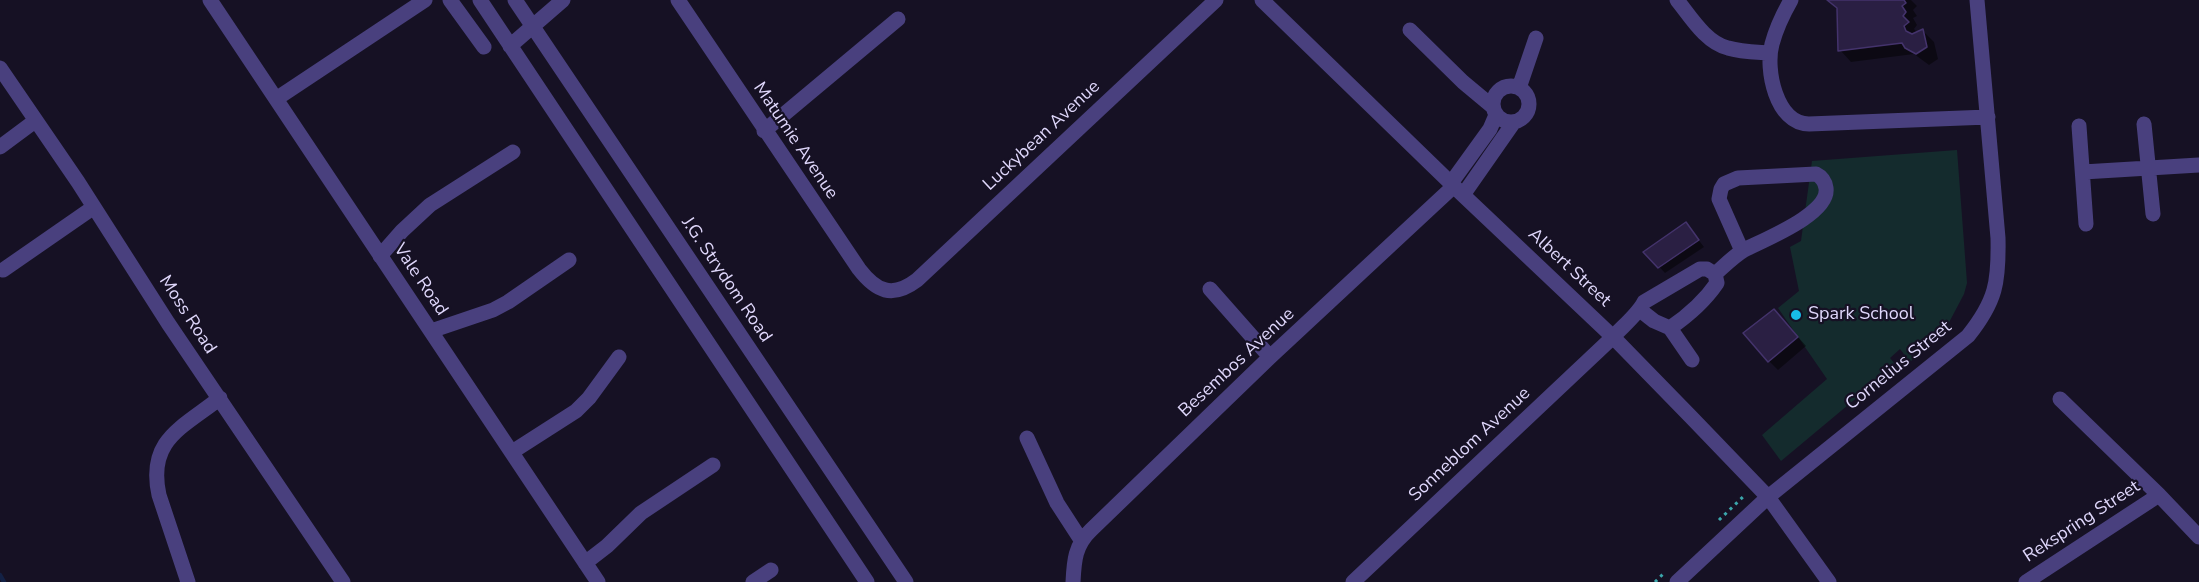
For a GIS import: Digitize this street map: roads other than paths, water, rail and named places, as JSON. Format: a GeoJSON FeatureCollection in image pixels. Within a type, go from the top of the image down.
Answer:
{"type":"FeatureCollection","features":[{"type":"Feature","properties":{"kind":"street"},"geometry":{"type":"LineString","coordinates":[[276,99],[425,0]]}},
{"type":"Feature","properties":{"kind":"street"},"geometry":{"type":"LineString","coordinates":[[450,0],[484,47]]}},
{"type":"Feature","properties":{"kind":"street"},"geometry":{"type":"LineString","coordinates":[[480,0],[867,582]]}},
{"type":"Feature","properties":{"kind":"street","name":"J.G. Strydom Road"},"geometry":{"type":"LineString","coordinates":[[515,0],[906,582]]}},
{"type":"Feature","properties":{"kind":"street"},"geometry":{"type":"LineString","coordinates":[[510,46],[563,0]]}},
{"type":"Feature","properties":{"kind":"street","name":"Matumie Avenue"},"geometry":{"type":"LineString","coordinates":[[678,0],[859,269],[878,288],[890,291]]}},
{"type":"Feature","properties":{"kind":"street","name":"Luckybean Avenue"},"geometry":{"type":"LineString","coordinates":[[890,291],[899,291],[917,280],[1216,0]]}},
{"type":"Feature","properties":{"kind":"street","name":"Albert Street"},"geometry":{"type":"LineString","coordinates":[[1262,0],[1613,337],[1768,497],[1829,582]]}},
{"type":"Feature","properties":{"kind":"street"},"geometry":{"type":"LineString","coordinates":[[1677,0],[1716,44],[1726,48],[1770,53]]}},
{"type":"Feature","properties":{"kind":"street"},"geometry":{"type":"LineString","coordinates":[[1791,0],[1771,45],[1768,66],[1776,95],[1784,111],[1797,123],[1988,117]]}},
{"type":"Feature","properties":{"kind":"street","name":"Cornelius Street"},"geometry":{"type":"LineString","coordinates":[[1677,582],[1768,497],[1968,336],[1992,301],[1997,278],[1999,248],[1977,0]]}},
{"type":"Feature","properties":{"kind":"street","name":"Vale Road"},"geometry":{"type":"LineString","coordinates":[[212,1],[598,582]]}},
{"type":"Feature","properties":{"kind":"street"},"geometry":{"type":"LineString","coordinates":[[764,131],[898,19]]}},
{"type":"Feature","properties":{"kind":"street"},"geometry":{"type":"LineString","coordinates":[[1410,30],[1504,121],[1514,122]]}},
{"type":"Feature","properties":{"kind":"street"},"geometry":{"type":"LineString","coordinates":[[1519,88],[1536,38]]}},
{"type":"Feature","properties":{"kind":"street","name":"Moss Road"},"geometry":{"type":"LineString","coordinates":[[0,68],[94,207],[168,323],[343,582]]}},
{"type":"Feature","properties":{"kind":"street"},"geometry":{"type":"LineString","coordinates":[[1510,86],[1519,88],[1526,94],[1529,102],[1528,111],[1514,122],[1456,188],[1490,129],[1495,111],[1494,97],[1500,90],[1510,86]]}},
{"type":"Feature","properties":{"kind":"street"},"geometry":{"type":"LineString","coordinates":[[0,147],[35,121]]}},
{"type":"Feature","properties":{"kind":"street"},"geometry":{"type":"LineString","coordinates":[[2144,124],[2153,214]]}},
{"type":"Feature","properties":{"kind":"street"},"geometry":{"type":"LineString","coordinates":[[2079,126],[2086,224]]}},
{"type":"Feature","properties":{"kind":"street"},"geometry":{"type":"LineString","coordinates":[[380,256],[430,205],[513,152]]}},
{"type":"Feature","properties":{"kind":"street"},"geometry":{"type":"LineString","coordinates":[[2083,172],[2199,165]]}},
{"type":"Feature","properties":{"kind":"street"},"geometry":{"type":"LineString","coordinates":[[1670,328],[1687,317],[1707,297],[1717,283],[1715,274],[1742,251],[1762,243],[1819,207],[1826,194],[1825,183],[1820,176],[1816,174],[1738,178],[1724,184],[1719,199],[1742,251]]}},
{"type":"Feature","properties":{"kind":"street","name":"Besembos Avenue"},"geometry":{"type":"LineString","coordinates":[[1081,540],[1270,357],[1456,188]]}},
{"type":"Feature","properties":{"kind":"street"},"geometry":{"type":"LineString","coordinates":[[3,270],[94,207]]}},
{"type":"Feature","properties":{"kind":"street"},"geometry":{"type":"LineString","coordinates":[[431,331],[493,310],[569,260]]}},
{"type":"Feature","properties":{"kind":"street","name":"Sonneblom Avenue"},"geometry":{"type":"LineString","coordinates":[[1353,582],[1613,337],[1640,310],[1644,302],[1700,269],[1707,269],[1715,274]]}},
{"type":"Feature","properties":{"kind":"street"},"geometry":{"type":"LineString","coordinates":[[1210,289],[1270,357]]}},
{"type":"Feature","properties":{"kind":"street"},"geometry":{"type":"LineString","coordinates":[[1640,310],[1653,321],[1670,328],[1692,360]]}},
{"type":"Feature","properties":{"kind":"street"},"geometry":{"type":"LineString","coordinates":[[512,452],[576,411],[589,398],[619,357]]}},
{"type":"Feature","properties":{"kind":"street"},"geometry":{"type":"LineString","coordinates":[[188,582],[159,495],[156,462],[168,439],[220,398]]}},
{"type":"Feature","properties":{"kind":"street"},"geometry":{"type":"LineString","coordinates":[[2060,399],[2199,537]]}},
{"type":"Feature","properties":{"kind":"street"},"geometry":{"type":"LineString","coordinates":[[1027,438],[1057,503],[1081,540],[1074,558],[1072,582]]}},
{"type":"Feature","properties":{"kind":"street"},"geometry":{"type":"LineString","coordinates":[[585,563],[607,546],[641,513],[713,465]]}},
{"type":"Feature","properties":{"kind":"street","name":"Rekspring Street"},"geometry":{"type":"LineString","coordinates":[[2026,582],[2159,495]]}},
{"type":"Feature","properties":{"kind":"street"},"geometry":{"type":"LineString","coordinates":[[753,582],[771,570]]}},
{"type":"Feature","properties":{"kind":"waterway"},"geometry":{"type":"LineString","coordinates":[[0,575],[4,582]]}},
{"type":"Feature","properties":{"kind":"place","name":"Spark School"},"geometry":{"type":"Point","coordinates":[1796,315]}}]}
